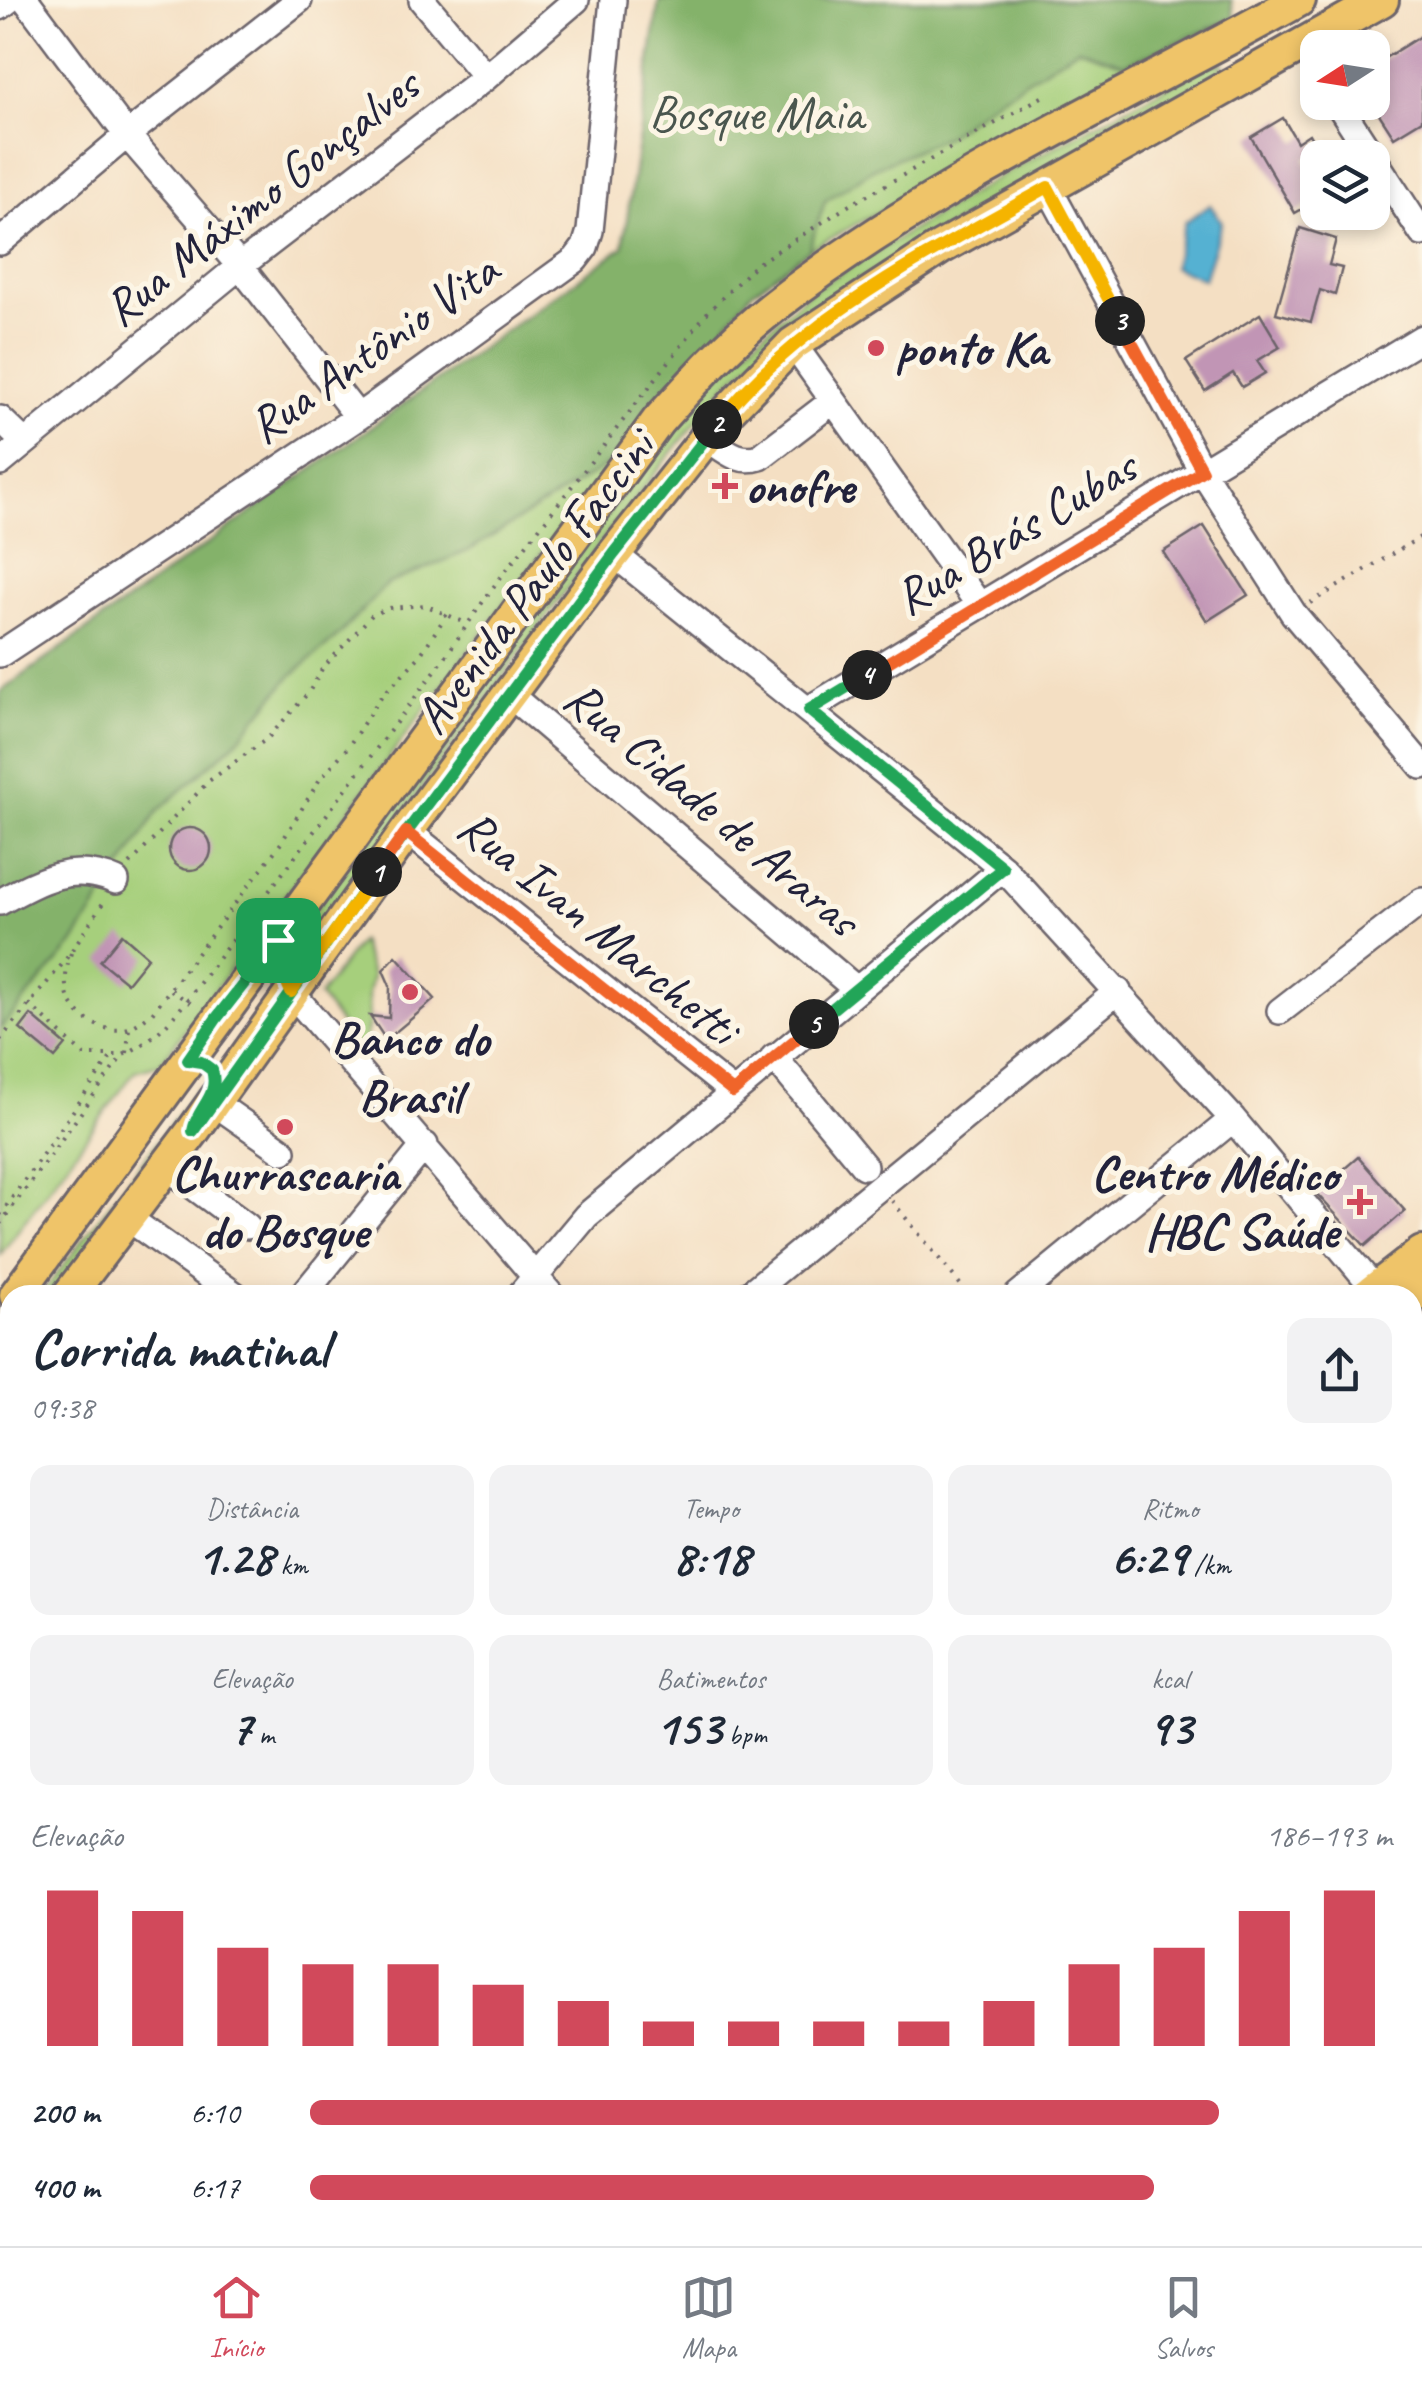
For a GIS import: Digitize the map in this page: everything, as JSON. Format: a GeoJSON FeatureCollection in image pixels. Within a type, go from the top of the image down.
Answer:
{"type":"FeatureCollection","features":[{"type":"Feature","properties":{"kind":"main road","name":"Avenida Paulo Faccini"},"geometry":{"type":"LineString","coordinates":[[23,1285],[658,420],[708,365],[770,309],[874,234],[1054,130],[1300,0]]}},
{"type":"Feature","properties":{"kind":"main road","name":"Avenida Paulo Faccini"},"geometry":{"type":"LineString","coordinates":[[1340,30],[1382,0]]}},
{"type":"Feature","properties":{"kind":"main road"},"geometry":{"type":"LineString","coordinates":[[1270,16],[1288,23],[1292,41],[1300,47]]}},
{"type":"Feature","properties":{"kind":"main road","name":"Avenida Paulo Faccini"},"geometry":{"type":"LineString","coordinates":[[76,1285],[193,1131],[406,832],[614,554],[706,438],[792,344],[940,248],[1048,187],[1300,57]]}},
{"type":"Feature","properties":{"kind":"main road"},"geometry":{"type":"LineString","coordinates":[[278,940],[280,967],[291,992]]}},
{"type":"Feature","properties":{"kind":"main road"},"geometry":{"type":"LineString","coordinates":[[188,1060],[201,1062],[212,1070],[215,1084],[193,1131]]}},
{"type":"Feature","properties":{"kind":"main road"},"geometry":{"type":"LineString","coordinates":[[1381,1285],[1422,1253]]}},
{"type":"Feature","properties":{"kind":"street"},"geometry":{"type":"LineString","coordinates":[[0,8],[9,0]]}},
{"type":"Feature","properties":{"kind":"street"},"geometry":{"type":"LineString","coordinates":[[26,0],[127,135],[240,266],[358,417]]}},
{"type":"Feature","properties":{"kind":"street"},"geometry":{"type":"LineString","coordinates":[[0,242],[127,135],[299,0]]}},
{"type":"Feature","properties":{"kind":"street"},"geometry":{"type":"LineString","coordinates":[[422,0],[486,78]]}},
{"type":"Feature","properties":{"kind":"street","name":"Rua Máximo Gonçalves"},"geometry":{"type":"LineString","coordinates":[[0,463],[240,266],[486,78],[576,0]]}},
{"type":"Feature","properties":{"kind":"street","name":"Rua Antônio Vita"},"geometry":{"type":"LineString","coordinates":[[0,654],[358,417],[575,260],[585,247],[613,0]]}},
{"type":"Feature","properties":{"kind":"street"},"geometry":{"type":"LineString","coordinates":[[1349,120],[1422,234]]}},
{"type":"Feature","properties":{"kind":"street"},"geometry":{"type":"LineString","coordinates":[[1048,187],[1202,471],[1293,613],[1422,766]]}},
{"type":"Feature","properties":{"kind":"street","name":"Rua Brás Cubas"},"geometry":{"type":"LineString","coordinates":[[809,710],[1422,338]]}},
{"type":"Feature","properties":{"kind":"street"},"geometry":{"type":"LineString","coordinates":[[792,344],[980,606]]}},
{"type":"Feature","properties":{"kind":"street"},"geometry":{"type":"LineString","coordinates":[[706,438],[738,459],[748,460],[760,456],[834,401]]}},
{"type":"Feature","properties":{"kind":"street"},"geometry":{"type":"LineString","coordinates":[[0,418],[24,442]]}},
{"type":"Feature","properties":{"kind":"street"},"geometry":{"type":"LineString","coordinates":[[614,554],[1003,868],[1232,1118],[1366,1285]]}},
{"type":"Feature","properties":{"kind":"street","name":"Rua Cidade de Araras"},"geometry":{"type":"LineString","coordinates":[[510,695],[856,989]]}},
{"type":"Feature","properties":{"kind":"street","name":"Rua Ivan Marchetti"},"geometry":{"type":"LineString","coordinates":[[406,832],[733,1092]]}},
{"type":"Feature","properties":{"kind":"street"},"geometry":{"type":"LineString","coordinates":[[537,1285],[586,1216],[1003,868]]}},
{"type":"Feature","properties":{"kind":"street"},"geometry":{"type":"LineString","coordinates":[[0,902],[66,871],[107,877]]}},
{"type":"Feature","properties":{"kind":"street"},"geometry":{"type":"LineString","coordinates":[[1280,1011],[1422,901]]}},
{"type":"Feature","properties":{"kind":"street"},"geometry":{"type":"LineString","coordinates":[[760,1285],[1118,991]]}},
{"type":"Feature","properties":{"kind":"street"},"geometry":{"type":"LineString","coordinates":[[291,992],[426,1145],[533,1285]]}},
{"type":"Feature","properties":{"kind":"street"},"geometry":{"type":"LineString","coordinates":[[774,1057],[864,1166]]}},
{"type":"Feature","properties":{"kind":"street"},"geometry":{"type":"LineString","coordinates":[[213,1102],[283,1151]]}},
{"type":"Feature","properties":{"kind":"street"},"geometry":{"type":"LineString","coordinates":[[1030,1285],[1232,1118]]}},
{"type":"Feature","properties":{"kind":"street"},"geometry":{"type":"LineString","coordinates":[[312,1285],[426,1145]]}},
{"type":"Feature","properties":{"kind":"street"},"geometry":{"type":"LineString","coordinates":[[166,1166],[246,1226]]}},
{"type":"Feature","properties":{"kind":"street"},"geometry":{"type":"LineString","coordinates":[[128,1218],[221,1285]]}},
{"type":"Feature","properties":{"kind":"path"},"geometry":{"type":"LineString","coordinates":[[1293,613],[1422,536]]}},
{"type":"Feature","properties":{"kind":"path"},"geometry":{"type":"LineString","coordinates":[[447,614],[419,657],[380,698],[348,747],[320,779],[281,843],[152,1014],[129,1028],[108,1030],[78,1012],[67,991],[66,971],[107,877],[209,781],[268,738],[309,692],[322,669],[372,615],[389,608],[425,604],[447,614],[468,624]]}},
{"type":"Feature","properties":{"kind":"path"},"geometry":{"type":"LineString","coordinates":[[0,1040],[73,948]]}},
{"type":"Feature","properties":{"kind":"path"},"geometry":{"type":"LineString","coordinates":[[171,990],[216,1019]]}},
{"type":"Feature","properties":{"kind":"path"},"geometry":{"type":"LineString","coordinates":[[28,1003],[84,1056],[125,1054],[129,1028]]}},
{"type":"Feature","properties":{"kind":"path"},"geometry":{"type":"LineString","coordinates":[[0,1214],[111,1057]]}},
{"type":"Feature","properties":{"kind":"path"},"geometry":{"type":"LineString","coordinates":[[881,1188],[960,1285]]}},
{"type":"Feature","properties":{"kind":"green space","name":"Bosque Maia"},"geometry":{"type":"Polygon","coordinates":[[[659,0],[1231,0],[1234,18],[809,250],[752,292],[544,550],[160,1064],[135,1071],[0,1255],[0,692],[623,247],[659,0]]]}},
{"type":"Feature","properties":{"kind":"green space","name":"Bosque Maia"},"geometry":{"type":"Polygon","coordinates":[[[659,0],[1231,0],[1234,18],[1125,64],[1078,48],[945,137],[875,168],[825,201],[809,250],[752,292],[618,458],[468,551],[387,584],[338,636],[290,677],[238,740],[158,811],[73,944],[0,1029],[0,692],[623,247],[659,0]]]}},
{"type":"Feature","properties":{"kind":"green space"},"geometry":{"type":"Polygon","coordinates":[[[1211,63],[1224,64],[1218,78],[1015,188],[814,306],[727,384],[612,527],[300,955],[288,945],[672,428],[715,376],[808,293],[1005,173],[1211,63]]]}},
{"type":"Feature","properties":{"kind":"green space"},"geometry":{"type":"Polygon","coordinates":[[[360,941],[372,976],[369,1024],[362,1053],[319,996],[360,941]]]}},
{"type":"Feature","properties":{"kind":"green space"},"geometry":{"type":"Polygon","coordinates":[[[198,1088],[187,1126],[68,1285],[49,1285],[198,1088]]]}},
{"type":"Feature","properties":{"kind":"water"},"geometry":{"type":"Polygon","coordinates":[[[1210,205],[1222,222],[1204,279],[1173,267],[1185,222],[1210,205]]]}},
{"type":"Feature","properties":{"kind":"building"},"geometry":{"type":"Polygon","coordinates":[[[1422,35],[1422,120],[1394,137],[1383,120],[1390,120],[1390,55],[1422,35]]]}},
{"type":"Feature","properties":{"kind":"building"},"geometry":{"type":"Polygon","coordinates":[[[1283,118],[1297,142],[1300,140],[1300,210],[1295,213],[1251,137],[1283,118]]]}},
{"type":"Feature","properties":{"kind":"building"},"geometry":{"type":"Polygon","coordinates":[[[1300,228],[1336,239],[1329,265],[1342,268],[1335,295],[1320,290],[1311,322],[1276,313],[1300,228]]]}},
{"type":"Feature","properties":{"kind":"building"},"geometry":{"type":"Polygon","coordinates":[[[1260,314],[1280,347],[1257,361],[1265,373],[1242,387],[1233,373],[1205,391],[1186,361],[1260,314]]]}},
{"type":"Feature","properties":{"kind":"building"},"geometry":{"type":"Polygon","coordinates":[[[1204,526],[1248,595],[1207,621],[1163,552],[1204,526]]]}},
{"type":"Feature","properties":{"kind":"building"},"geometry":{"type":"Polygon","coordinates":[[[190,828],[205,834],[211,849],[205,864],[190,870],[175,864],[169,849],[175,834],[190,828]]]}},
{"type":"Feature","properties":{"kind":"building"},"geometry":{"type":"Polygon","coordinates":[[[122,934],[148,957],[127,983],[100,961],[122,934]]]}},
{"type":"Feature","properties":{"kind":"building","name":"Banco do Brasil"},"geometry":{"type":"Polygon","coordinates":[[[396,956],[435,999],[386,1040],[370,1016],[389,1018],[390,986],[383,970],[396,956]]]}},
{"type":"Feature","properties":{"kind":"building"},"geometry":{"type":"Polygon","coordinates":[[[31,1015],[66,1045],[55,1058],[20,1029],[31,1015]]]}},
{"type":"Feature","properties":{"kind":"building","name":"Centro Médico HBC Saúde"},"geometry":{"type":"Polygon","coordinates":[[[1358,1157],[1405,1211],[1365,1246],[1316,1193],[1358,1157]]]}},
{"type":"Feature","properties":{"kind":"place","name":"ponto Ka"},"geometry":{"type":"Point","coordinates":[876,348]}},
{"type":"Feature","properties":{"kind":"place","name":"onofre"},"geometry":{"type":"Point","coordinates":[725,486]}},
{"type":"Feature","properties":{"kind":"place","name":"Banco do Brasil"},"geometry":{"type":"Point","coordinates":[410,992]}},
{"type":"Feature","properties":{"kind":"place","name":"Churrascaria do Bosque"},"geometry":{"type":"Point","coordinates":[285,1127]}},
{"type":"Feature","properties":{"kind":"place","name":"Centro Médico HBC Saúde"},"geometry":{"type":"Point","coordinates":[1360,1202]}},
{"type":"Feature","properties":{"kind":"route"},"geometry":{"type":"LineString","coordinates":[[278,940],[188,1060],[201,1062],[215,1077],[214,1093],[195,1120],[193,1131],[406,832],[614,554],[725,414],[792,344],[940,248],[1048,187],[1202,471],[809,710],[1003,868],[733,1092],[406,832],[291,992],[280,967],[278,940]]}}]}
